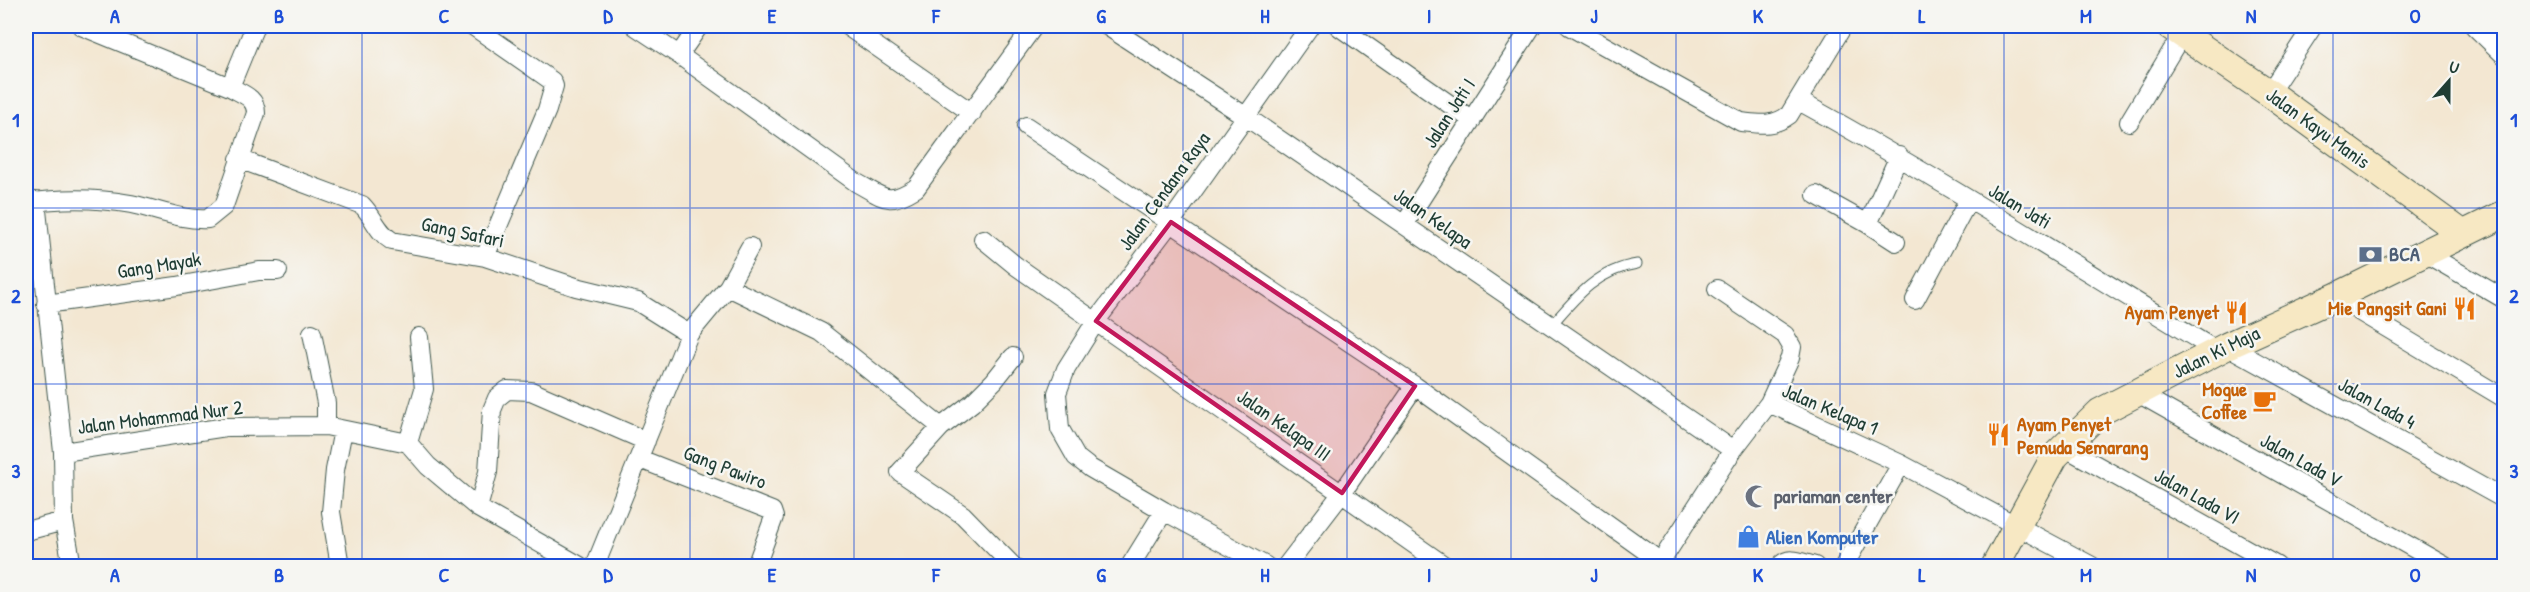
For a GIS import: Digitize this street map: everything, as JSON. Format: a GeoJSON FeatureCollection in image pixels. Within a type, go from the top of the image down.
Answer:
{"type":"FeatureCollection","features":[{"type":"Feature","properties":{"kind":"main road","name":"Jalan Kayu Manis"},"geometry":{"type":"LineString","coordinates":[[2176,30],[2270,93],[2463,234]]}},
{"type":"Feature","properties":{"kind":"main road","name":"Jalan Ki Maja"},"geometry":{"type":"LineString","coordinates":[[1995,567],[2055,456],[2100,412],[2222,348],[2335,297],[2505,214]]}},
{"type":"Feature","properties":{"kind":"street"},"geometry":{"type":"LineString","coordinates":[[72,567],[64,521],[63,452],[46,304],[31,202],[70,199],[129,204],[186,217],[208,219],[224,206],[256,113],[256,105],[252,99],[230,87],[81,26]]}},
{"type":"Feature","properties":{"kind":"street"},"geometry":{"type":"LineString","coordinates":[[230,87],[255,26]]}},
{"type":"Feature","properties":{"kind":"street"},"geometry":{"type":"LineString","coordinates":[[473,26],[552,81],[554,86],[547,110],[485,257]]}},
{"type":"Feature","properties":{"kind":"street"},"geometry":{"type":"LineString","coordinates":[[635,26],[857,183],[886,199],[898,199],[916,188],[1034,26]]}},
{"type":"Feature","properties":{"kind":"street"},"geometry":{"type":"LineString","coordinates":[[679,55],[699,26]]}},
{"type":"Feature","properties":{"kind":"street"},"geometry":{"type":"LineString","coordinates":[[848,26],[972,113]]}},
{"type":"Feature","properties":{"kind":"street","name":"Jalan Kelapa"},"geometry":{"type":"LineString","coordinates":[[1107,26],[1245,116],[1550,327],[1733,450]]}},
{"type":"Feature","properties":{"kind":"street","name":"Jalan Cendana Raya"},"geometry":{"type":"LineString","coordinates":[[1164,511],[1090,468],[1076,457],[1060,429],[1057,393],[1066,369],[1096,321],[1171,222],[1310,26]]}},
{"type":"Feature","properties":{"kind":"street"},"geometry":{"type":"LineString","coordinates":[[1338,26],[1472,120]]}},
{"type":"Feature","properties":{"kind":"street","name":"Jalan Jati I"},"geometry":{"type":"LineString","coordinates":[[1404,225],[1532,26]]}},
{"type":"Feature","properties":{"kind":"street"},"geometry":{"type":"LineString","coordinates":[[1569,26],[1741,122],[1764,125],[1779,122],[1789,115],[1843,26]]}},
{"type":"Feature","properties":{"kind":"street"},"geometry":{"type":"LineString","coordinates":[[2270,93],[2313,26]]}},
{"type":"Feature","properties":{"kind":"street"},"geometry":{"type":"LineString","coordinates":[[2474,26],[2505,55]]}},
{"type":"Feature","properties":{"kind":"street"},"geometry":{"type":"LineString","coordinates":[[2129,122],[2176,30]]}},
{"type":"Feature","properties":{"kind":"street","name":"Jalan Jati"},"geometry":{"type":"LineString","coordinates":[[1799,101],[1899,156],[1968,201],[2222,348]]}},
{"type":"Feature","properties":{"kind":"street"},"geometry":{"type":"LineString","coordinates":[[1026,126],[1415,386],[1659,565]]}},
{"type":"Feature","properties":{"kind":"street"},"geometry":{"type":"LineString","coordinates":[[1868,224],[1899,156]]}},
{"type":"Feature","properties":{"kind":"street","name":"Gang Safari"},"geometry":{"type":"LineString","coordinates":[[239,159],[362,205],[371,213],[383,235],[392,241],[485,257],[576,287],[638,302],[689,334]]}},
{"type":"Feature","properties":{"kind":"street"},"geometry":{"type":"LineString","coordinates":[[1816,195],[1896,242]]}},
{"type":"Feature","properties":{"kind":"street"},"geometry":{"type":"LineString","coordinates":[[1916,300],[1968,201]]}},
{"type":"Feature","properties":{"kind":"street","name":"Jalan Kelapa III"},"geometry":{"type":"LineString","coordinates":[[983,239],[1016,266],[1445,567]]}},
{"type":"Feature","properties":{"kind":"street"},"geometry":{"type":"LineString","coordinates":[[595,567],[689,334],[728,287],[750,247]]}},
{"type":"Feature","properties":{"kind":"street"},"geometry":{"type":"LineString","coordinates":[[2425,253],[2505,299]]}},
{"type":"Feature","properties":{"kind":"street","name":"Gang Mayak"},"geometry":{"type":"LineString","coordinates":[[46,304],[201,282],[259,271],[278,271]]}},
{"type":"Feature","properties":{"kind":"street"},"geometry":{"type":"LineString","coordinates":[[728,287],[821,332],[941,427]]}},
{"type":"Feature","properties":{"kind":"street"},"geometry":{"type":"LineString","coordinates":[[1717,289],[1785,335],[1792,347],[1790,358],[1769,403]]}},
{"type":"Feature","properties":{"kind":"street"},"geometry":{"type":"LineString","coordinates":[[2335,297],[2505,399]]}},
{"type":"Feature","properties":{"kind":"street"},"geometry":{"type":"LineString","coordinates":[[312,333],[326,403],[334,428],[335,470],[331,512],[339,567]]}},
{"type":"Feature","properties":{"kind":"street"},"geometry":{"type":"LineString","coordinates":[[419,337],[424,389],[408,443],[428,466],[478,508],[580,567]]}},
{"type":"Feature","properties":{"kind":"street","name":"Jalan Lada 4"},"geometry":{"type":"LineString","coordinates":[[2222,348],[2505,499]]}},
{"type":"Feature","properties":{"kind":"street"},"geometry":{"type":"LineString","coordinates":[[1013,357],[972,403],[941,427],[900,472],[963,515],[1013,567]]}},
{"type":"Feature","properties":{"kind":"street"},"geometry":{"type":"LineString","coordinates":[[1287,567],[1342,494],[1415,386]]}},
{"type":"Feature","properties":{"kind":"street"},"geometry":{"type":"LineString","coordinates":[[478,508],[490,456],[492,410],[496,398],[507,390],[531,391],[646,441]]}},
{"type":"Feature","properties":{"kind":"street","name":"Jalan Lada V"},"geometry":{"type":"LineString","coordinates":[[2136,393],[2445,567]]}},
{"type":"Feature","properties":{"kind":"street","name":"Jalan Kelapa 1"},"geometry":{"type":"LineString","coordinates":[[1659,565],[1733,450],[1769,403],[1901,464],[2092,567]]}},
{"type":"Feature","properties":{"kind":"street","name":"Jalan Mohammad Nur 2"},"geometry":{"type":"LineString","coordinates":[[63,452],[226,427],[334,428],[408,443]]}},
{"type":"Feature","properties":{"kind":"street","name":"Jalan Lada VI"},"geometry":{"type":"LineString","coordinates":[[2064,447],[2277,567]]}},
{"type":"Feature","properties":{"kind":"street","name":"Gang Pawiro"},"geometry":{"type":"LineString","coordinates":[[640,459],[772,511],[774,517],[756,567]]}},
{"type":"Feature","properties":{"kind":"street"},"geometry":{"type":"LineString","coordinates":[[1844,567],[1901,464]]}},
{"type":"Feature","properties":{"kind":"street"},"geometry":{"type":"LineString","coordinates":[[1130,567],[1164,511],[1266,567]]}},
{"type":"Feature","properties":{"kind":"street"},"geometry":{"type":"LineString","coordinates":[[26,531],[64,521]]}},
{"type":"Feature","properties":{"kind":"street"},"geometry":{"type":"LineString","coordinates":[[1780,567],[1784,562],[1792,560],[1815,567]]}},
{"type":"Feature","properties":{"kind":"lane"},"geometry":{"type":"LineString","coordinates":[[1550,327],[1578,294],[1598,278],[1614,269],[1637,264]]}},
{"type":"Feature","properties":{"kind":"highlighted area"},"geometry":{"type":"Polygon","coordinates":[[[1171,222],[1415,386],[1342,493],[1096,321],[1171,222]]]}},
{"type":"Feature","properties":{"kind":"place","name":"BCA"},"geometry":{"type":"Point","coordinates":[2371,254]}},
{"type":"Feature","properties":{"kind":"place","name":"Mie Pangsit Gani"},"geometry":{"type":"Point","coordinates":[2465,308]}},
{"type":"Feature","properties":{"kind":"place","name":"Ayam Penyet"},"geometry":{"type":"Point","coordinates":[2237,312]}},
{"type":"Feature","properties":{"kind":"place","name":"Mogue Coffee"},"geometry":{"type":"Point","coordinates":[2265,401]}},
{"type":"Feature","properties":{"kind":"place","name":"Ayam Penyet Pemuda Semarang"},"geometry":{"type":"Point","coordinates":[1999,435]}},
{"type":"Feature","properties":{"kind":"place","name":"pariaman center"},"geometry":{"type":"Point","coordinates":[1756,496]}},
{"type":"Feature","properties":{"kind":"place","name":"Alien Komputer"},"geometry":{"type":"Point","coordinates":[1748,537]}}]}
